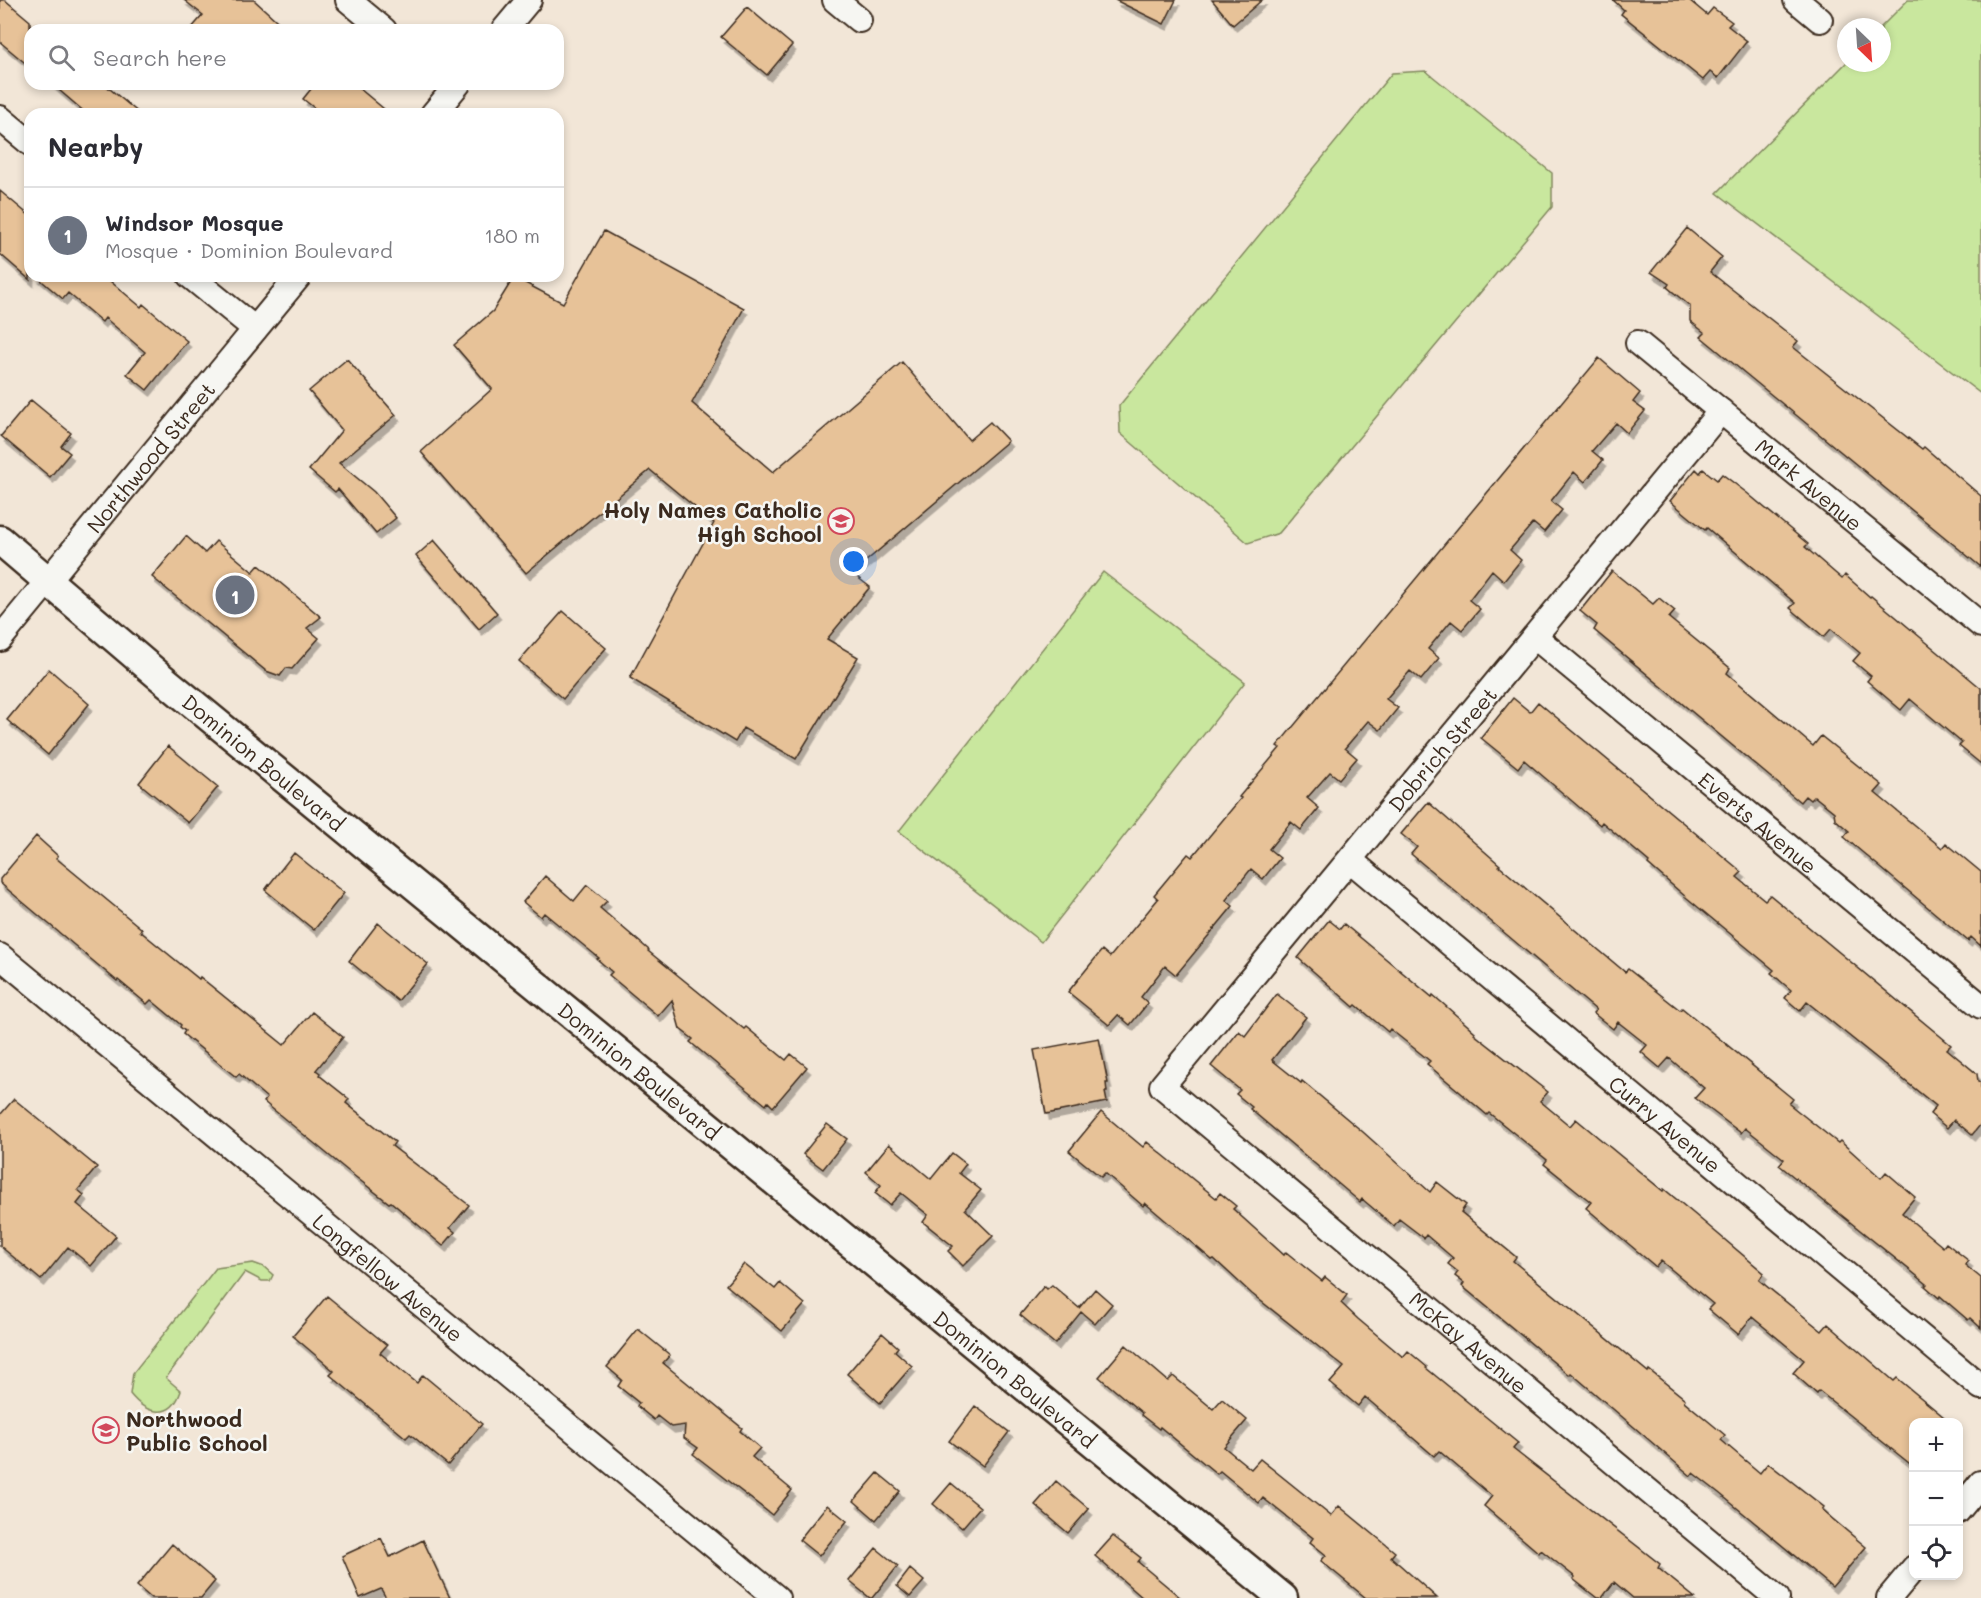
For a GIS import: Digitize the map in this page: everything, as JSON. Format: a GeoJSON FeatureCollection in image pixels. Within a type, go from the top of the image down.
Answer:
{"type":"FeatureCollection","features":[{"type":"Feature","properties":{"kind":"street"},"geometry":{"type":"LineString","coordinates":[[348,0],[377,24]]}},
{"type":"Feature","properties":{"kind":"street"},"geometry":{"type":"LineString","coordinates":[[509,24],[529,0]]}},
{"type":"Feature","properties":{"kind":"street"},"geometry":{"type":"LineString","coordinates":[[835,0],[859,20]]}},
{"type":"Feature","properties":{"kind":"street"},"geometry":{"type":"LineString","coordinates":[[1796,0],[1820,20]]}},
{"type":"Feature","properties":{"kind":"street"},"geometry":{"type":"LineString","coordinates":[[437,108],[450,90]]}},
{"type":"Feature","properties":{"kind":"street"},"geometry":{"type":"LineString","coordinates":[[0,118],[24,138]]}},
{"type":"Feature","properties":{"kind":"street"},"geometry":{"type":"LineString","coordinates":[[197,282],[255,329]]}},
{"type":"Feature","properties":{"kind":"street","name":"Northwood Street"},"geometry":{"type":"LineString","coordinates":[[0,639],[294,282]]}},
{"type":"Feature","properties":{"kind":"street","name":"Mark Avenue"},"geometry":{"type":"LineString","coordinates":[[1638,343],[1981,625]]}},
{"type":"Feature","properties":{"kind":"street","name":"Dobrich Street"},"geometry":{"type":"LineString","coordinates":[[1162,1086],[1721,411]]}},
{"type":"Feature","properties":{"kind":"street","name":"Dominion Boulevard"},"geometry":{"type":"LineString","coordinates":[[0,540],[166,681],[1282,1598]]}},
{"type":"Feature","properties":{"kind":"street","name":"Everts Avenue"},"geometry":{"type":"LineString","coordinates":[[1535,637],[1981,1006]]}},
{"type":"Feature","properties":{"kind":"street","name":"Curry Avenue"},"geometry":{"type":"LineString","coordinates":[[1350,860],[1981,1387]]}},
{"type":"Feature","properties":{"kind":"street","name":"Longfellow Avenue"},"geometry":{"type":"LineString","coordinates":[[0,956],[777,1598]]}},
{"type":"Feature","properties":{"kind":"street","name":"McKay Avenue"},"geometry":{"type":"LineString","coordinates":[[1162,1086],[1777,1598]]}},
{"type":"Feature","properties":{"kind":"street"},"geometry":{"type":"LineString","coordinates":[[1963,1506],[1981,1483]]}},
{"type":"Feature","properties":{"kind":"street"},"geometry":{"type":"LineString","coordinates":[[1889,1598],[1909,1574]]}},
{"type":"Feature","properties":{"kind":"green space"},"geometry":{"type":"Polygon","coordinates":[[[1908,0],[1981,0],[1981,394],[1717,193],[1837,72],[1891,72],[1890,18],[1908,0]]]}},
{"type":"Feature","properties":{"kind":"green space"},"geometry":{"type":"Polygon","coordinates":[[[1426,71],[1552,173],[1552,207],[1279,533],[1248,543],[1120,433],[1119,406],[1392,73],[1426,71]]]}},
{"type":"Feature","properties":{"kind":"green space"},"geometry":{"type":"Polygon","coordinates":[[[1103,572],[1245,682],[1041,942],[899,831],[1103,572]]]}},
{"type":"Feature","properties":{"kind":"green space"},"geometry":{"type":"Polygon","coordinates":[[[253,1263],[264,1267],[273,1275],[270,1281],[262,1281],[245,1272],[166,1378],[181,1391],[177,1401],[171,1407],[158,1411],[151,1410],[136,1401],[130,1394],[133,1373],[216,1268],[253,1263]]]}},
{"type":"Feature","properties":{"kind":"building"},"geometry":{"type":"Polygon","coordinates":[[[0,0],[5,0],[30,21],[30,24],[24,24],[24,62],[0,42],[0,0]]]}},
{"type":"Feature","properties":{"kind":"building"},"geometry":{"type":"Polygon","coordinates":[[[184,0],[254,0],[280,24],[195,24],[203,15],[184,0]]]}},
{"type":"Feature","properties":{"kind":"building"},"geometry":{"type":"Polygon","coordinates":[[[1115,0],[1176,0],[1164,24],[1115,0]]]}},
{"type":"Feature","properties":{"kind":"building"},"geometry":{"type":"Polygon","coordinates":[[[1212,0],[1262,0],[1233,25],[1212,0]]]}},
{"type":"Feature","properties":{"kind":"building"},"geometry":{"type":"Polygon","coordinates":[[[1613,0],[1689,0],[1707,15],[1713,8],[1732,22],[1728,26],[1747,41],[1718,78],[1710,72],[1703,80],[1621,14],[1624,10],[1613,0]]]}},
{"type":"Feature","properties":{"kind":"building"},"geometry":{"type":"Polygon","coordinates":[[[747,7],[792,45],[767,75],[721,37],[747,7]]]}},
{"type":"Feature","properties":{"kind":"building"},"geometry":{"type":"Polygon","coordinates":[[[59,90],[111,90],[133,108],[80,108],[59,90]]]}},
{"type":"Feature","properties":{"kind":"building"},"geometry":{"type":"Polygon","coordinates":[[[310,90],[361,90],[383,108],[314,108],[303,99],[310,90]]]}},
{"type":"Feature","properties":{"kind":"building"},"geometry":{"type":"Polygon","coordinates":[[[0,191],[24,211],[24,275],[0,254],[0,191]]]}},
{"type":"Feature","properties":{"kind":"building"},"geometry":{"type":"Polygon","coordinates":[[[1687,228],[1722,257],[1710,272],[1798,341],[1793,347],[1922,449],[1924,447],[1981,496],[1981,567],[1701,337],[1705,333],[1690,321],[1690,306],[1667,287],[1669,284],[1651,272],[1687,228]]]}},
{"type":"Feature","properties":{"kind":"building"},"geometry":{"type":"Polygon","coordinates":[[[604,231],[744,308],[692,403],[773,472],[902,362],[969,440],[990,422],[1008,441],[852,573],[870,587],[827,639],[858,657],[796,759],[743,728],[735,742],[630,678],[714,523],[650,470],[526,573],[421,452],[492,389],[454,345],[493,311],[511,282],[523,282],[563,303],[604,231]]]}},
{"type":"Feature","properties":{"kind":"building"},"geometry":{"type":"Polygon","coordinates":[[[43,282],[111,282],[141,307],[143,304],[187,341],[147,390],[127,374],[145,352],[105,318],[102,322],[68,293],[63,299],[43,282]]]}},
{"type":"Feature","properties":{"kind":"building"},"geometry":{"type":"Polygon","coordinates":[[[1599,358],[1640,393],[1633,402],[1645,411],[1627,433],[1616,423],[1592,451],[1603,460],[1585,482],[1574,472],[1551,501],[1562,510],[1544,532],[1533,523],[1510,550],[1521,560],[1504,581],[1492,570],[1469,600],[1480,609],[1462,630],[1451,621],[1428,649],[1439,658],[1421,680],[1410,671],[1386,699],[1398,708],[1380,730],[1368,721],[1345,748],[1357,758],[1339,779],[1330,772],[1307,798],[1319,808],[1301,830],[1291,822],[1269,849],[1280,858],[1263,879],[1251,869],[1226,900],[1233,906],[1176,975],[1165,966],[1141,997],[1148,1003],[1130,1025],[1118,1015],[1109,1025],[1068,992],[1102,950],[1110,957],[1158,899],[1154,895],[1188,854],[1192,857],[1241,798],[1239,797],[1280,748],[1277,746],[1599,358]]]}},
{"type":"Feature","properties":{"kind":"building"},"geometry":{"type":"Polygon","coordinates":[[[347,359],[396,415],[339,463],[374,492],[396,518],[376,534],[338,489],[335,492],[309,470],[342,430],[309,391],[347,359]]]}},
{"type":"Feature","properties":{"kind":"building"},"geometry":{"type":"Polygon","coordinates":[[[31,400],[71,433],[61,446],[70,453],[50,477],[1,436],[31,400]]]}},
{"type":"Feature","properties":{"kind":"building"},"geometry":{"type":"Polygon","coordinates":[[[1696,469],[1700,473],[1703,469],[1717,480],[1722,474],[1747,493],[1808,544],[1805,547],[1842,579],[1845,575],[1981,688],[1981,764],[1959,746],[1962,743],[1910,699],[1901,710],[1867,681],[1871,676],[1853,661],[1860,653],[1831,629],[1824,637],[1790,608],[1795,603],[1707,528],[1705,530],[1670,501],[1696,469]]]}},
{"type":"Feature","properties":{"kind":"building"},"geometry":{"type":"Polygon","coordinates":[[[186,536],[205,553],[216,541],[253,572],[259,565],[321,617],[307,628],[319,638],[292,669],[286,668],[280,676],[266,671],[152,577],[186,536]]]}},
{"type":"Feature","properties":{"kind":"building"},"geometry":{"type":"Polygon","coordinates":[[[434,540],[497,613],[479,629],[416,556],[434,540]]]}},
{"type":"Feature","properties":{"kind":"building"},"geometry":{"type":"Polygon","coordinates":[[[1612,571],[1653,604],[1659,598],[1675,611],[1669,618],[1730,668],[1727,673],[1813,746],[1821,736],[1882,785],[1875,793],[1942,848],[1946,843],[1981,872],[1981,946],[1971,937],[1968,941],[1844,837],[1849,831],[1835,819],[1834,812],[1814,796],[1810,800],[1805,796],[1800,802],[1594,630],[1597,625],[1580,611],[1612,571]]]}},
{"type":"Feature","properties":{"kind":"building"},"geometry":{"type":"Polygon","coordinates":[[[563,611],[606,648],[563,699],[519,661],[563,611]]]}},
{"type":"Feature","properties":{"kind":"building"},"geometry":{"type":"Polygon","coordinates":[[[49,669],[89,704],[48,755],[7,720],[49,669]]]}},
{"type":"Feature","properties":{"kind":"building"},"geometry":{"type":"Polygon","coordinates":[[[1513,698],[1530,712],[1538,702],[1742,872],[1737,877],[1765,900],[1770,895],[1951,1045],[1947,1049],[1977,1074],[1978,1081],[1981,1083],[1981,1124],[1972,1135],[1954,1120],[1947,1128],[1930,1114],[1936,1106],[1807,1002],[1800,1011],[1785,998],[1791,990],[1771,973],[1774,970],[1687,898],[1648,864],[1649,862],[1602,822],[1600,825],[1524,760],[1518,768],[1481,738],[1513,698]]]}},
{"type":"Feature","properties":{"kind":"building"},"geometry":{"type":"Polygon","coordinates":[[[168,746],[218,787],[188,823],[139,783],[168,746]]]}},
{"type":"Feature","properties":{"kind":"building"},"geometry":{"type":"Polygon","coordinates":[[[1428,802],[1499,866],[1625,972],[1628,969],[1680,1010],[1682,1008],[1793,1099],[1789,1104],[1838,1143],[1840,1141],[1881,1178],[1886,1172],[1915,1197],[1902,1213],[1943,1247],[1946,1243],[1969,1261],[1965,1265],[1981,1278],[1981,1328],[1940,1296],[1939,1298],[1925,1286],[1927,1284],[1779,1165],[1784,1159],[1745,1128],[1741,1133],[1695,1098],[1704,1088],[1669,1058],[1660,1068],[1641,1052],[1647,1045],[1618,1022],[1613,1029],[1593,1013],[1596,1010],[1411,854],[1417,847],[1401,834],[1428,802]]]}},
{"type":"Feature","properties":{"kind":"building"},"geometry":{"type":"Polygon","coordinates":[[[36,836],[58,856],[56,858],[142,929],[140,931],[284,1045],[312,1012],[343,1037],[316,1070],[320,1073],[319,1075],[349,1099],[346,1103],[395,1142],[392,1146],[469,1205],[450,1228],[455,1232],[443,1246],[264,1102],[267,1098],[239,1074],[236,1077],[183,1034],[185,1031],[180,1027],[181,1025],[151,1000],[147,1004],[117,981],[0,883],[0,879],[36,836]]]}},
{"type":"Feature","properties":{"kind":"building"},"geometry":{"type":"Polygon","coordinates":[[[294,853],[344,893],[314,930],[265,890],[294,853]]]}},
{"type":"Feature","properties":{"kind":"building"},"geometry":{"type":"Polygon","coordinates":[[[545,876],[574,901],[587,885],[607,901],[600,908],[648,951],[786,1060],[791,1054],[807,1067],[773,1107],[768,1102],[766,1105],[690,1042],[693,1039],[680,1029],[672,1000],[658,1016],[609,975],[612,972],[597,959],[599,958],[544,913],[541,917],[523,902],[545,876]]]}},
{"type":"Feature","properties":{"kind":"building"},"geometry":{"type":"Polygon","coordinates":[[[1329,920],[1340,929],[1344,924],[1432,997],[1433,995],[1475,1032],[1474,1034],[1548,1092],[1540,1101],[1570,1126],[1576,1119],[1764,1273],[1759,1280],[1822,1331],[1828,1324],[1894,1381],[1897,1378],[1945,1418],[1909,1418],[1909,1463],[1819,1391],[1817,1394],[1793,1373],[1804,1360],[1752,1317],[1738,1334],[1708,1309],[1713,1304],[1661,1261],[1656,1267],[1586,1208],[1591,1202],[1544,1164],[1547,1160],[1489,1113],[1487,1115],[1427,1064],[1430,1061],[1390,1029],[1388,1032],[1356,1005],[1354,1007],[1298,958],[1329,920]]]}},
{"type":"Feature","properties":{"kind":"building"},"geometry":{"type":"Polygon","coordinates":[[[378,923],[428,964],[398,1001],[349,961],[378,923]]]}},
{"type":"Feature","properties":{"kind":"building"},"geometry":{"type":"Polygon","coordinates":[[[1277,994],[1306,1017],[1272,1060],[1301,1083],[1302,1081],[1430,1192],[1437,1182],[1466,1205],[1461,1212],[1516,1257],[1513,1261],[1648,1372],[1649,1370],[1685,1399],[1684,1401],[1725,1435],[1721,1440],[1760,1473],[1768,1463],[1824,1507],[1822,1510],[1866,1547],[1832,1587],[1719,1493],[1693,1473],[1691,1476],[1571,1373],[1569,1375],[1462,1286],[1464,1283],[1455,1276],[1458,1272],[1448,1264],[1453,1258],[1426,1235],[1424,1238],[1399,1219],[1394,1226],[1362,1199],[1360,1202],[1250,1109],[1252,1107],[1236,1094],[1240,1090],[1211,1066],[1239,1031],[1245,1036],[1277,994]]]}},
{"type":"Feature","properties":{"kind":"building"},"geometry":{"type":"Polygon","coordinates":[[[1099,1038],[1108,1083],[1106,1083],[1107,1092],[1105,1092],[1107,1102],[1046,1114],[1034,1050],[1099,1038]]]}},
{"type":"Feature","properties":{"kind":"building"},"geometry":{"type":"Polygon","coordinates":[[[14,1099],[97,1167],[78,1190],[84,1195],[77,1204],[116,1236],[91,1266],[68,1247],[41,1280],[0,1246],[0,1115],[14,1099]]]}},
{"type":"Feature","properties":{"kind":"building"},"geometry":{"type":"Polygon","coordinates":[[[1101,1112],[1143,1147],[1147,1142],[1216,1198],[1220,1193],[1236,1206],[1233,1209],[1284,1255],[1286,1252],[1322,1281],[1325,1277],[1347,1295],[1341,1303],[1358,1319],[1403,1357],[1408,1351],[1518,1443],[1513,1449],[1660,1564],[1658,1568],[1695,1598],[1633,1598],[1614,1582],[1602,1598],[1597,1598],[1573,1579],[1575,1577],[1541,1550],[1539,1553],[1484,1506],[1492,1496],[1439,1451],[1434,1456],[1365,1397],[1358,1406],[1330,1383],[1344,1367],[1252,1294],[1214,1259],[1212,1260],[1145,1203],[1143,1206],[1105,1173],[1101,1177],[1069,1151],[1101,1112]]]}},
{"type":"Feature","properties":{"kind":"building"},"geometry":{"type":"Polygon","coordinates":[[[827,1124],[847,1139],[823,1169],[803,1154],[827,1124]]]}},
{"type":"Feature","properties":{"kind":"building"},"geometry":{"type":"Polygon","coordinates":[[[889,1144],[931,1179],[952,1153],[966,1164],[959,1173],[981,1190],[965,1209],[993,1236],[963,1266],[948,1251],[953,1246],[923,1222],[928,1215],[901,1193],[890,1205],[875,1193],[881,1185],[866,1172],[889,1144]]]}},
{"type":"Feature","properties":{"kind":"building"},"geometry":{"type":"Polygon","coordinates":[[[744,1264],[775,1289],[780,1283],[805,1304],[782,1331],[726,1285],[744,1264]]]}},
{"type":"Feature","properties":{"kind":"building"},"geometry":{"type":"Polygon","coordinates":[[[1052,1285],[1079,1308],[1095,1289],[1112,1304],[1095,1324],[1081,1312],[1055,1344],[1020,1315],[1044,1286],[1047,1289],[1052,1285]]]}},
{"type":"Feature","properties":{"kind":"building"},"geometry":{"type":"Polygon","coordinates":[[[327,1296],[387,1345],[380,1353],[417,1383],[423,1375],[482,1424],[448,1465],[410,1434],[406,1438],[330,1375],[334,1371],[293,1336],[327,1296]]]}},
{"type":"Feature","properties":{"kind":"building"},"geometry":{"type":"Polygon","coordinates":[[[638,1329],[670,1355],[663,1363],[742,1428],[740,1431],[760,1448],[752,1457],[792,1490],[772,1515],[693,1454],[698,1448],[684,1438],[685,1425],[671,1427],[657,1416],[654,1420],[637,1406],[639,1403],[618,1386],[622,1380],[607,1367],[638,1329]]]}},
{"type":"Feature","properties":{"kind":"building"},"geometry":{"type":"Polygon","coordinates":[[[882,1333],[898,1347],[895,1351],[912,1366],[880,1403],[847,1374],[882,1333]]]}},
{"type":"Feature","properties":{"kind":"building"},"geometry":{"type":"Polygon","coordinates":[[[1126,1345],[1168,1381],[1173,1376],[1213,1409],[1222,1399],[1247,1420],[1224,1447],[1251,1469],[1260,1459],[1331,1516],[1339,1506],[1395,1552],[1391,1557],[1437,1598],[1366,1598],[1321,1561],[1326,1555],[1310,1542],[1313,1538],[1263,1498],[1259,1503],[1220,1471],[1217,1474],[1160,1427],[1159,1429],[1141,1415],[1142,1413],[1099,1377],[1126,1345]]]}},
{"type":"Feature","properties":{"kind":"building"},"geometry":{"type":"Polygon","coordinates":[[[975,1406],[1009,1432],[983,1466],[949,1441],[975,1406]]]}},
{"type":"Feature","properties":{"kind":"building"},"geometry":{"type":"Polygon","coordinates":[[[878,1473],[900,1491],[876,1520],[854,1501],[878,1473]]]}},
{"type":"Feature","properties":{"kind":"building"},"geometry":{"type":"Polygon","coordinates":[[[1056,1481],[1089,1509],[1068,1533],[1035,1505],[1056,1481]]]}},
{"type":"Feature","properties":{"kind":"building"},"geometry":{"type":"Polygon","coordinates":[[[951,1483],[980,1507],[962,1528],[933,1504],[951,1483]]]}},
{"type":"Feature","properties":{"kind":"building"},"geometry":{"type":"Polygon","coordinates":[[[827,1505],[847,1521],[819,1556],[799,1540],[827,1505]]]}},
{"type":"Feature","properties":{"kind":"building"},"geometry":{"type":"Polygon","coordinates":[[[1113,1536],[1141,1558],[1138,1562],[1181,1598],[1143,1598],[1095,1556],[1113,1536]]]}},
{"type":"Feature","properties":{"kind":"building"},"geometry":{"type":"Polygon","coordinates":[[[381,1538],[390,1557],[423,1540],[450,1598],[386,1598],[381,1589],[360,1598],[342,1556],[381,1538]]]}},
{"type":"Feature","properties":{"kind":"building"},"geometry":{"type":"Polygon","coordinates":[[[172,1544],[215,1581],[201,1598],[151,1598],[137,1586],[172,1544]]]}},
{"type":"Feature","properties":{"kind":"building"},"geometry":{"type":"Polygon","coordinates":[[[876,1548],[898,1566],[870,1598],[849,1581],[876,1548]]]}},
{"type":"Feature","properties":{"kind":"building"},"geometry":{"type":"Polygon","coordinates":[[[910,1569],[924,1581],[910,1597],[897,1586],[910,1569]]]}},
{"type":"Feature","properties":{"kind":"place","name":"Holy Names Catholic High School"},"geometry":{"type":"Point","coordinates":[841,521]}},
{"type":"Feature","properties":{"kind":"place","name":"Windsor Mosque"},"geometry":{"type":"Point","coordinates":[235,595]}},
{"type":"Feature","properties":{"kind":"place","name":"Northwood Public School"},"geometry":{"type":"Point","coordinates":[106,1430]}}]}
